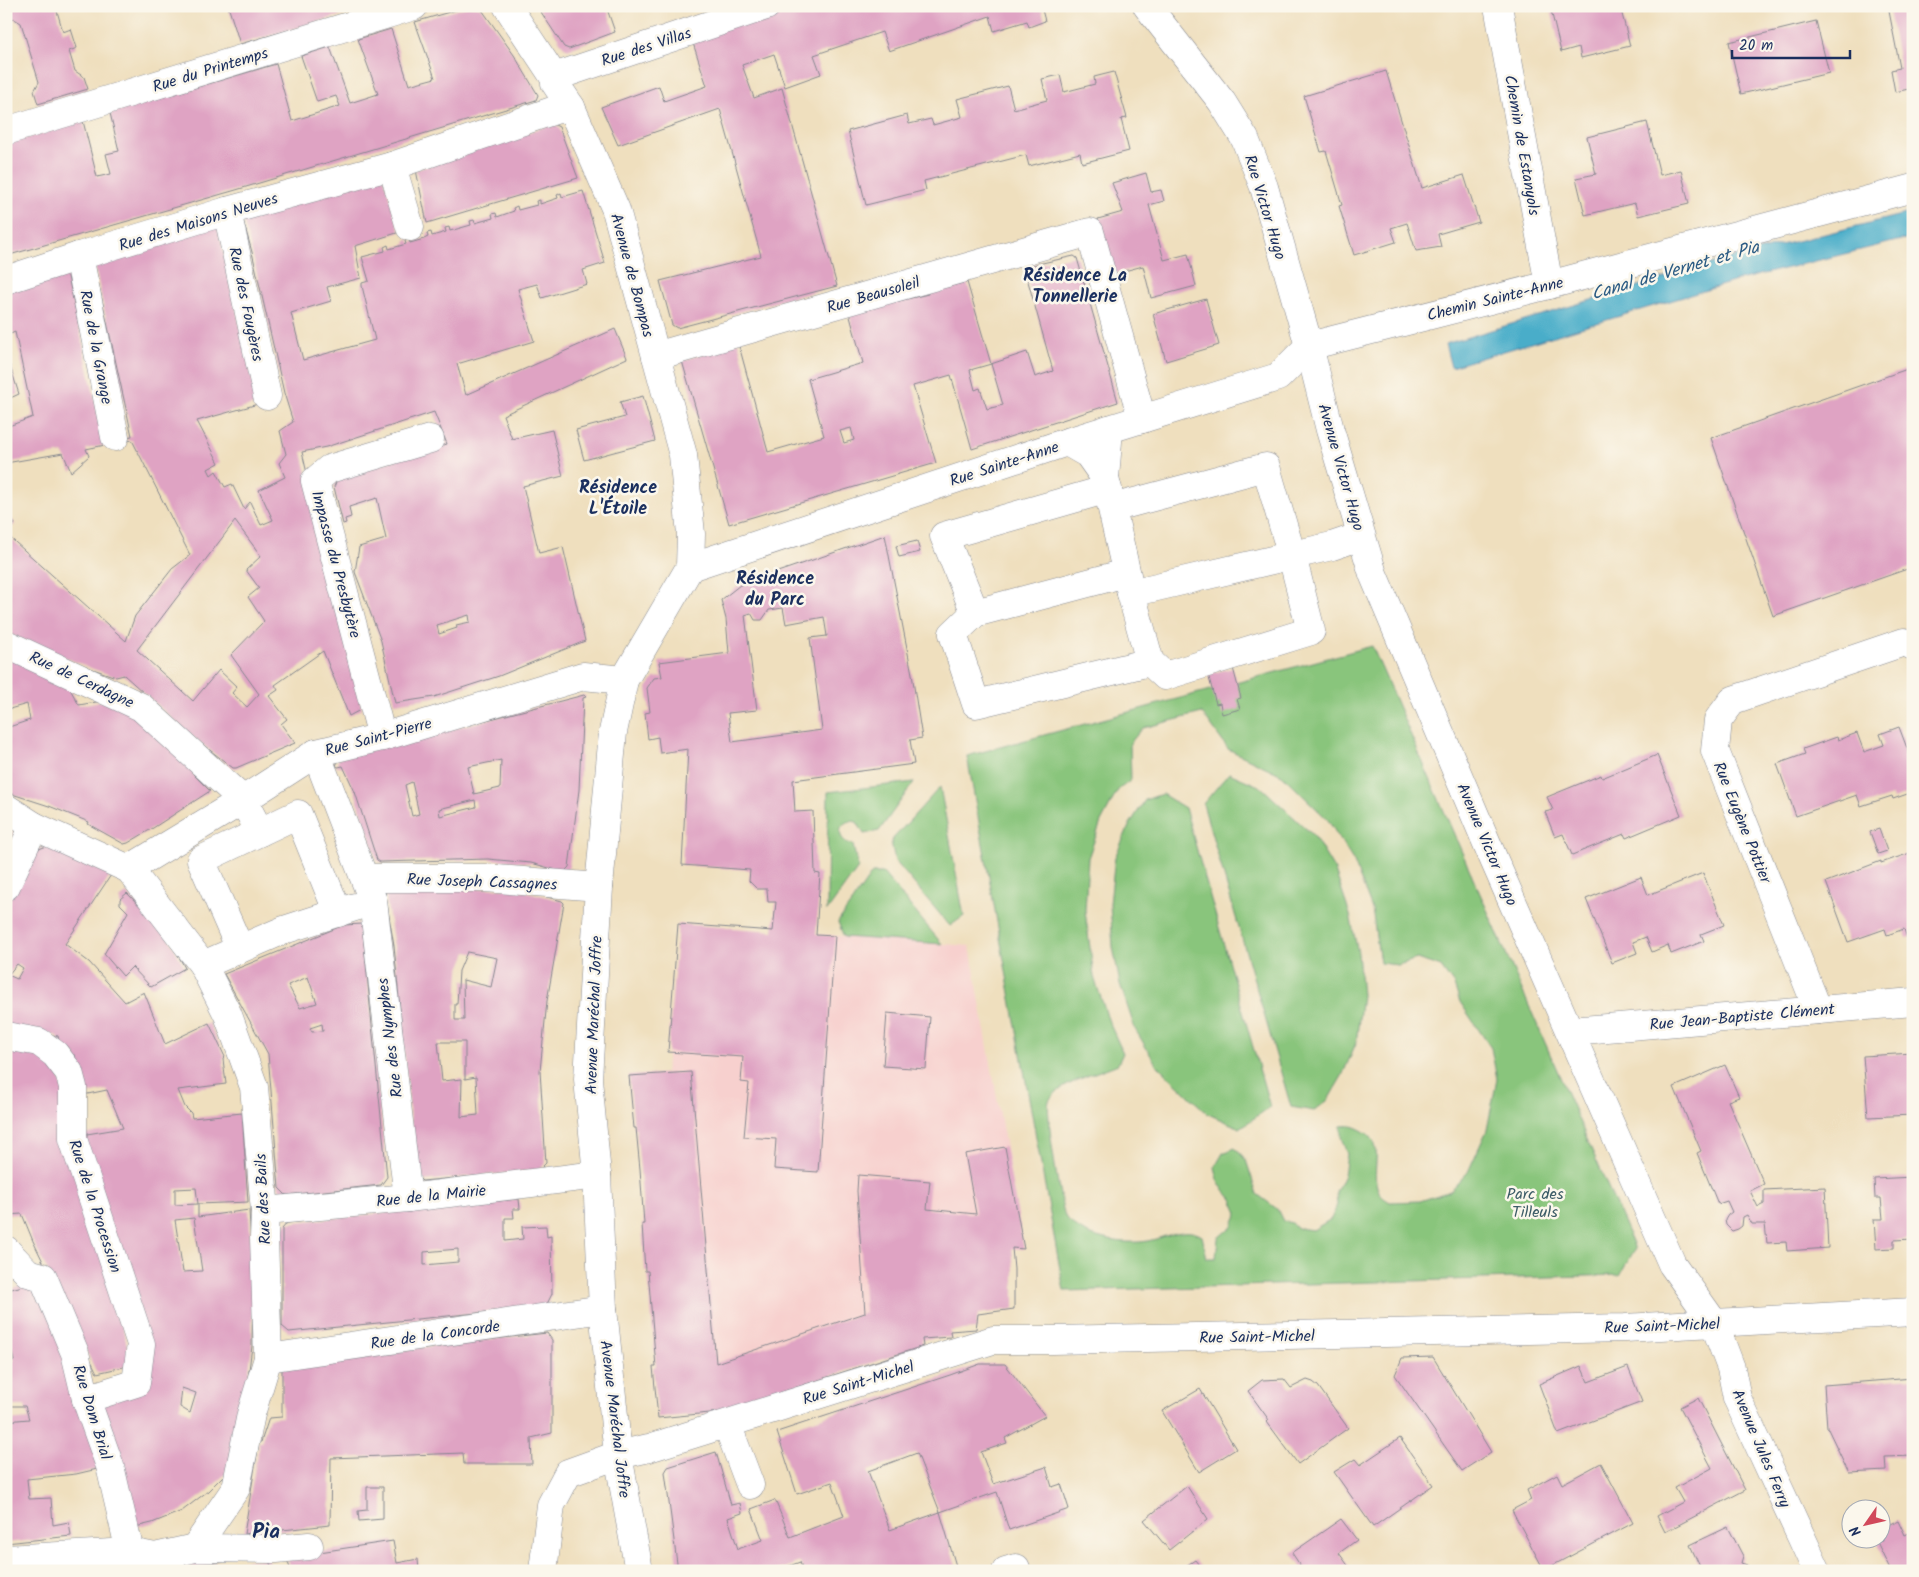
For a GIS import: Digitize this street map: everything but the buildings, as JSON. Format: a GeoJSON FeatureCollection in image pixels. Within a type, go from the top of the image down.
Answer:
{"type":"FeatureCollection","features":[{"type":"Feature","properties":{"kind":"street","name":"Rue du Printemps"},"geometry":{"type":"LineString","coordinates":[[6,131],[414,6]]}},
{"type":"Feature","properties":{"kind":"street","name":"Avenue de Bompas"},"geometry":{"type":"LineString","coordinates":[[507,6],[554,77],[571,107],[616,210],[683,455],[691,534],[690,567]]}},
{"type":"Feature","properties":{"kind":"street","name":"Rue des Villas"},"geometry":{"type":"LineString","coordinates":[[554,77],[766,6]]}},
{"type":"Feature","properties":{"kind":"street","name":"Rue Victor Hugo"},"geometry":{"type":"LineString","coordinates":[[1147,6],[1222,102],[1245,139],[1264,188],[1309,346]]}},
{"type":"Feature","properties":{"kind":"street","name":"Chemin de Estanyols"},"geometry":{"type":"LineString","coordinates":[[1498,6],[1549,285]]}},
{"type":"Feature","properties":{"kind":"street","name":"Rue des Maisons Neuves"},"geometry":{"type":"LineString","coordinates":[[6,280],[227,211],[392,166],[555,110],[571,107]]}},
{"type":"Feature","properties":{"kind":"street"},"geometry":{"type":"LineString","coordinates":[[392,166],[410,227]]}},
{"type":"Feature","properties":{"kind":"street","name":"Chemin Sainte-Anne"},"geometry":{"type":"LineString","coordinates":[[1309,346],[1549,285],[1913,188]]}},
{"type":"Feature","properties":{"kind":"street","name":"Rue des Fougères"},"geometry":{"type":"LineString","coordinates":[[227,211],[267,396]]}},
{"type":"Feature","properties":{"kind":"street","name":"Rue Beausoleil"},"geometry":{"type":"LineString","coordinates":[[656,356],[1090,232],[1142,419]]}},
{"type":"Feature","properties":{"kind":"street","name":"Rue de la Grange"},"geometry":{"type":"LineString","coordinates":[[79,256],[115,437]]}},
{"type":"Feature","properties":{"kind":"street","name":"Rue Sainte-Anne"},"geometry":{"type":"LineString","coordinates":[[690,567],[1067,442],[1278,377],[1309,346]]}},
{"type":"Feature","properties":{"kind":"street","name":"Avenue Victor Hugo"},"geometry":{"type":"LineString","coordinates":[[1309,346],[1330,430],[1372,574],[1490,851],[1672,1264],[1714,1323]]}},
{"type":"Feature","properties":{"kind":"street"},"geometry":{"type":"LineString","coordinates":[[975,613],[944,536],[1108,492],[1266,466],[1311,631],[1165,676],[1150,662],[1128,583],[1108,492],[1109,430]]}},
{"type":"Feature","properties":{"kind":"street","name":"Impasse du Presbytère"},"geometry":{"type":"LineString","coordinates":[[382,738],[315,481],[329,469],[430,439]]}},
{"type":"Feature","properties":{"kind":"street"},"geometry":{"type":"LineString","coordinates":[[1067,442],[1088,454],[1108,492]]}},
{"type":"Feature","properties":{"kind":"street"},"geometry":{"type":"LineString","coordinates":[[1150,662],[976,704],[953,634],[975,613],[1128,583],[1292,556],[1332,546],[1361,536]]}},
{"type":"Feature","properties":{"kind":"street","name":"Avenue Maréchal Joffre"},"geometry":{"type":"LineString","coordinates":[[639,1571],[618,1454],[603,1309],[597,1175],[588,1079],[599,887],[613,732],[624,680],[690,567]]}},
{"type":"Feature","properties":{"kind":"street","name":"Rue Eugène Pottier"},"geometry":{"type":"LineString","coordinates":[[1818,1010],[1715,752],[1718,720],[1733,700],[1904,642],[1913,646]]}},
{"type":"Feature","properties":{"kind":"street","name":"Rue de Cerdagne"},"geometry":{"type":"LineString","coordinates":[[6,644],[141,706],[243,800],[260,832]]}},
{"type":"Feature","properties":{"kind":"street","name":"Rue Saint-Pierre"},"geometry":{"type":"LineString","coordinates":[[129,869],[316,753],[382,738],[583,676],[624,680]]}},
{"type":"Feature","properties":{"kind":"street","name":"Rue des Nymphes"},"geometry":{"type":"LineString","coordinates":[[316,753],[369,890],[408,1198]]}},
{"type":"Feature","properties":{"kind":"street"},"geometry":{"type":"LineString","coordinates":[[6,808],[34,826],[129,869]]}},
{"type":"Feature","properties":{"kind":"street"},"geometry":{"type":"LineString","coordinates":[[240,949],[202,860],[298,814],[338,913]]}},
{"type":"Feature","properties":{"kind":"street"},"geometry":{"type":"LineString","coordinates":[[6,886],[34,826]]}},
{"type":"Feature","properties":{"kind":"street","name":"Rue des Bails"},"geometry":{"type":"LineString","coordinates":[[129,869],[203,965],[228,1015],[254,1087],[265,1211],[264,1238],[268,1358],[251,1414],[236,1488],[195,1548]]}},
{"type":"Feature","properties":{"kind":"street","name":"Rue Joseph Cassagnes"},"geometry":{"type":"LineString","coordinates":[[203,965],[284,930],[338,913],[369,890],[485,878],[599,887]]}},
{"type":"Feature","properties":{"kind":"street","name":"Rue Jean-Baptiste Clément"},"geometry":{"type":"LineString","coordinates":[[1570,1031],[1913,1002]]}},
{"type":"Feature","properties":{"kind":"street","name":"Rue de la Procession"},"geometry":{"type":"LineString","coordinates":[[6,1036],[39,1042],[55,1054],[69,1072],[73,1087],[72,1139],[141,1344],[136,1383],[86,1399]]}},
{"type":"Feature","properties":{"kind":"street","name":"Rue de la Mairie"},"geometry":{"type":"LineString","coordinates":[[265,1211],[408,1198],[597,1175]]}},
{"type":"Feature","properties":{"kind":"street","name":"Rue Dom Brial"},"geometry":{"type":"LineString","coordinates":[[10,1261],[28,1273],[43,1277],[75,1353],[86,1399],[110,1466],[148,1560]]}},
{"type":"Feature","properties":{"kind":"street","name":"Rue de la Concorde"},"geometry":{"type":"LineString","coordinates":[[268,1358],[603,1309]]}},
{"type":"Feature","properties":{"kind":"street","name":"Rue Saint-Michel"},"geometry":{"type":"LineString","coordinates":[[543,1571],[551,1505],[568,1473],[618,1454],[649,1448],[993,1340],[1606,1328],[1913,1312]]}},
{"type":"Feature","properties":{"kind":"street","name":"Avenue Jules Ferry"},"geometry":{"type":"LineString","coordinates":[[1714,1323],[1731,1368],[1737,1398],[1817,1571]]}},
{"type":"Feature","properties":{"kind":"street"},"geometry":{"type":"LineString","coordinates":[[727,1424],[750,1485]]}},
{"type":"Feature","properties":{"kind":"street"},"geometry":{"type":"LineString","coordinates":[[6,1559],[148,1560],[195,1548],[279,1560],[308,1546]]}},
{"type":"Feature","properties":{"kind":"shaded area"},"geometry":{"type":"Polygon","coordinates":[[[678,924],[970,946],[1024,1249],[990,1248],[857,1191],[865,1313],[716,1363],[691,1072],[666,1073],[678,924]]]}},
{"type":"Feature","properties":{"kind":"green space","name":"Parc des Tilleuls"},"geometry":{"type":"Polygon","coordinates":[[[1372,646],[1635,1249],[1620,1275],[1064,1291],[967,756],[1372,646]],[[1202,713],[1143,728],[1130,743],[1131,780],[1118,790],[1101,822],[1088,858],[1085,911],[1094,977],[1109,1022],[1123,1053],[1118,1064],[1060,1089],[1049,1101],[1048,1108],[1057,1180],[1068,1220],[1084,1232],[1104,1239],[1125,1242],[1148,1241],[1180,1232],[1195,1233],[1202,1236],[1207,1258],[1216,1258],[1218,1238],[1232,1226],[1238,1213],[1232,1199],[1219,1184],[1215,1167],[1223,1153],[1235,1148],[1246,1160],[1257,1194],[1277,1209],[1283,1221],[1292,1223],[1298,1228],[1313,1230],[1331,1219],[1337,1205],[1336,1192],[1344,1175],[1347,1154],[1341,1137],[1341,1126],[1354,1127],[1371,1137],[1375,1144],[1376,1152],[1377,1187],[1383,1197],[1390,1202],[1420,1201],[1450,1191],[1468,1172],[1487,1130],[1497,1079],[1491,1048],[1460,1002],[1454,985],[1441,967],[1417,959],[1398,965],[1380,963],[1372,909],[1354,862],[1328,820],[1282,775],[1228,749],[1202,713]]]}},
{"type":"Feature","properties":{"kind":"green space"},"geometry":{"type":"Polygon","coordinates":[[[1229,773],[1261,787],[1314,836],[1335,871],[1350,915],[1358,953],[1362,995],[1356,1043],[1342,1076],[1328,1100],[1314,1111],[1291,1107],[1203,804],[1229,773]]]}},
{"type":"Feature","properties":{"kind":"green space"},"geometry":{"type":"Polygon","coordinates":[[[914,782],[879,831],[864,834],[857,822],[851,821],[842,826],[840,834],[843,839],[853,845],[858,868],[827,911],[828,792],[914,782]]]}},
{"type":"Feature","properties":{"kind":"green space"},"geometry":{"type":"Polygon","coordinates":[[[940,787],[964,916],[950,926],[895,861],[891,841],[940,787]]]}},
{"type":"Feature","properties":{"kind":"green space"},"geometry":{"type":"Polygon","coordinates":[[[1162,794],[1185,808],[1270,1107],[1240,1128],[1208,1114],[1156,1064],[1135,1029],[1120,984],[1113,947],[1110,904],[1115,857],[1130,824],[1145,800],[1162,794]]]}},
{"type":"Feature","properties":{"kind":"green space"},"geometry":{"type":"Polygon","coordinates":[[[872,873],[883,873],[942,944],[844,937],[838,922],[872,873]]]}},
{"type":"Feature","properties":{"kind":"water"},"geometry":{"type":"Polygon","coordinates":[[[1913,212],[1913,237],[1743,279],[1451,367],[1445,344],[1737,256],[1913,212]]]}},
{"type":"Feature","properties":{"kind":"district","name":"Résidence La Tonnellerie"},"geometry":{"type":"Point","coordinates":[1075,285]}},
{"type":"Feature","properties":{"kind":"district","name":"Résidence L'Étoile"},"geometry":{"type":"Point","coordinates":[618,497]}},
{"type":"Feature","properties":{"kind":"district","name":"Résidence du Parc"},"geometry":{"type":"Point","coordinates":[775,588]}},
{"type":"Feature","properties":{"kind":"district","name":"Pia"},"geometry":{"type":"Point","coordinates":[266,1531]}},
{"type":"Feature","properties":{"kind":"water label","name":"Canal de Vernet et Pia"},"geometry":{"type":"Point","coordinates":[1675,270]}}]}
